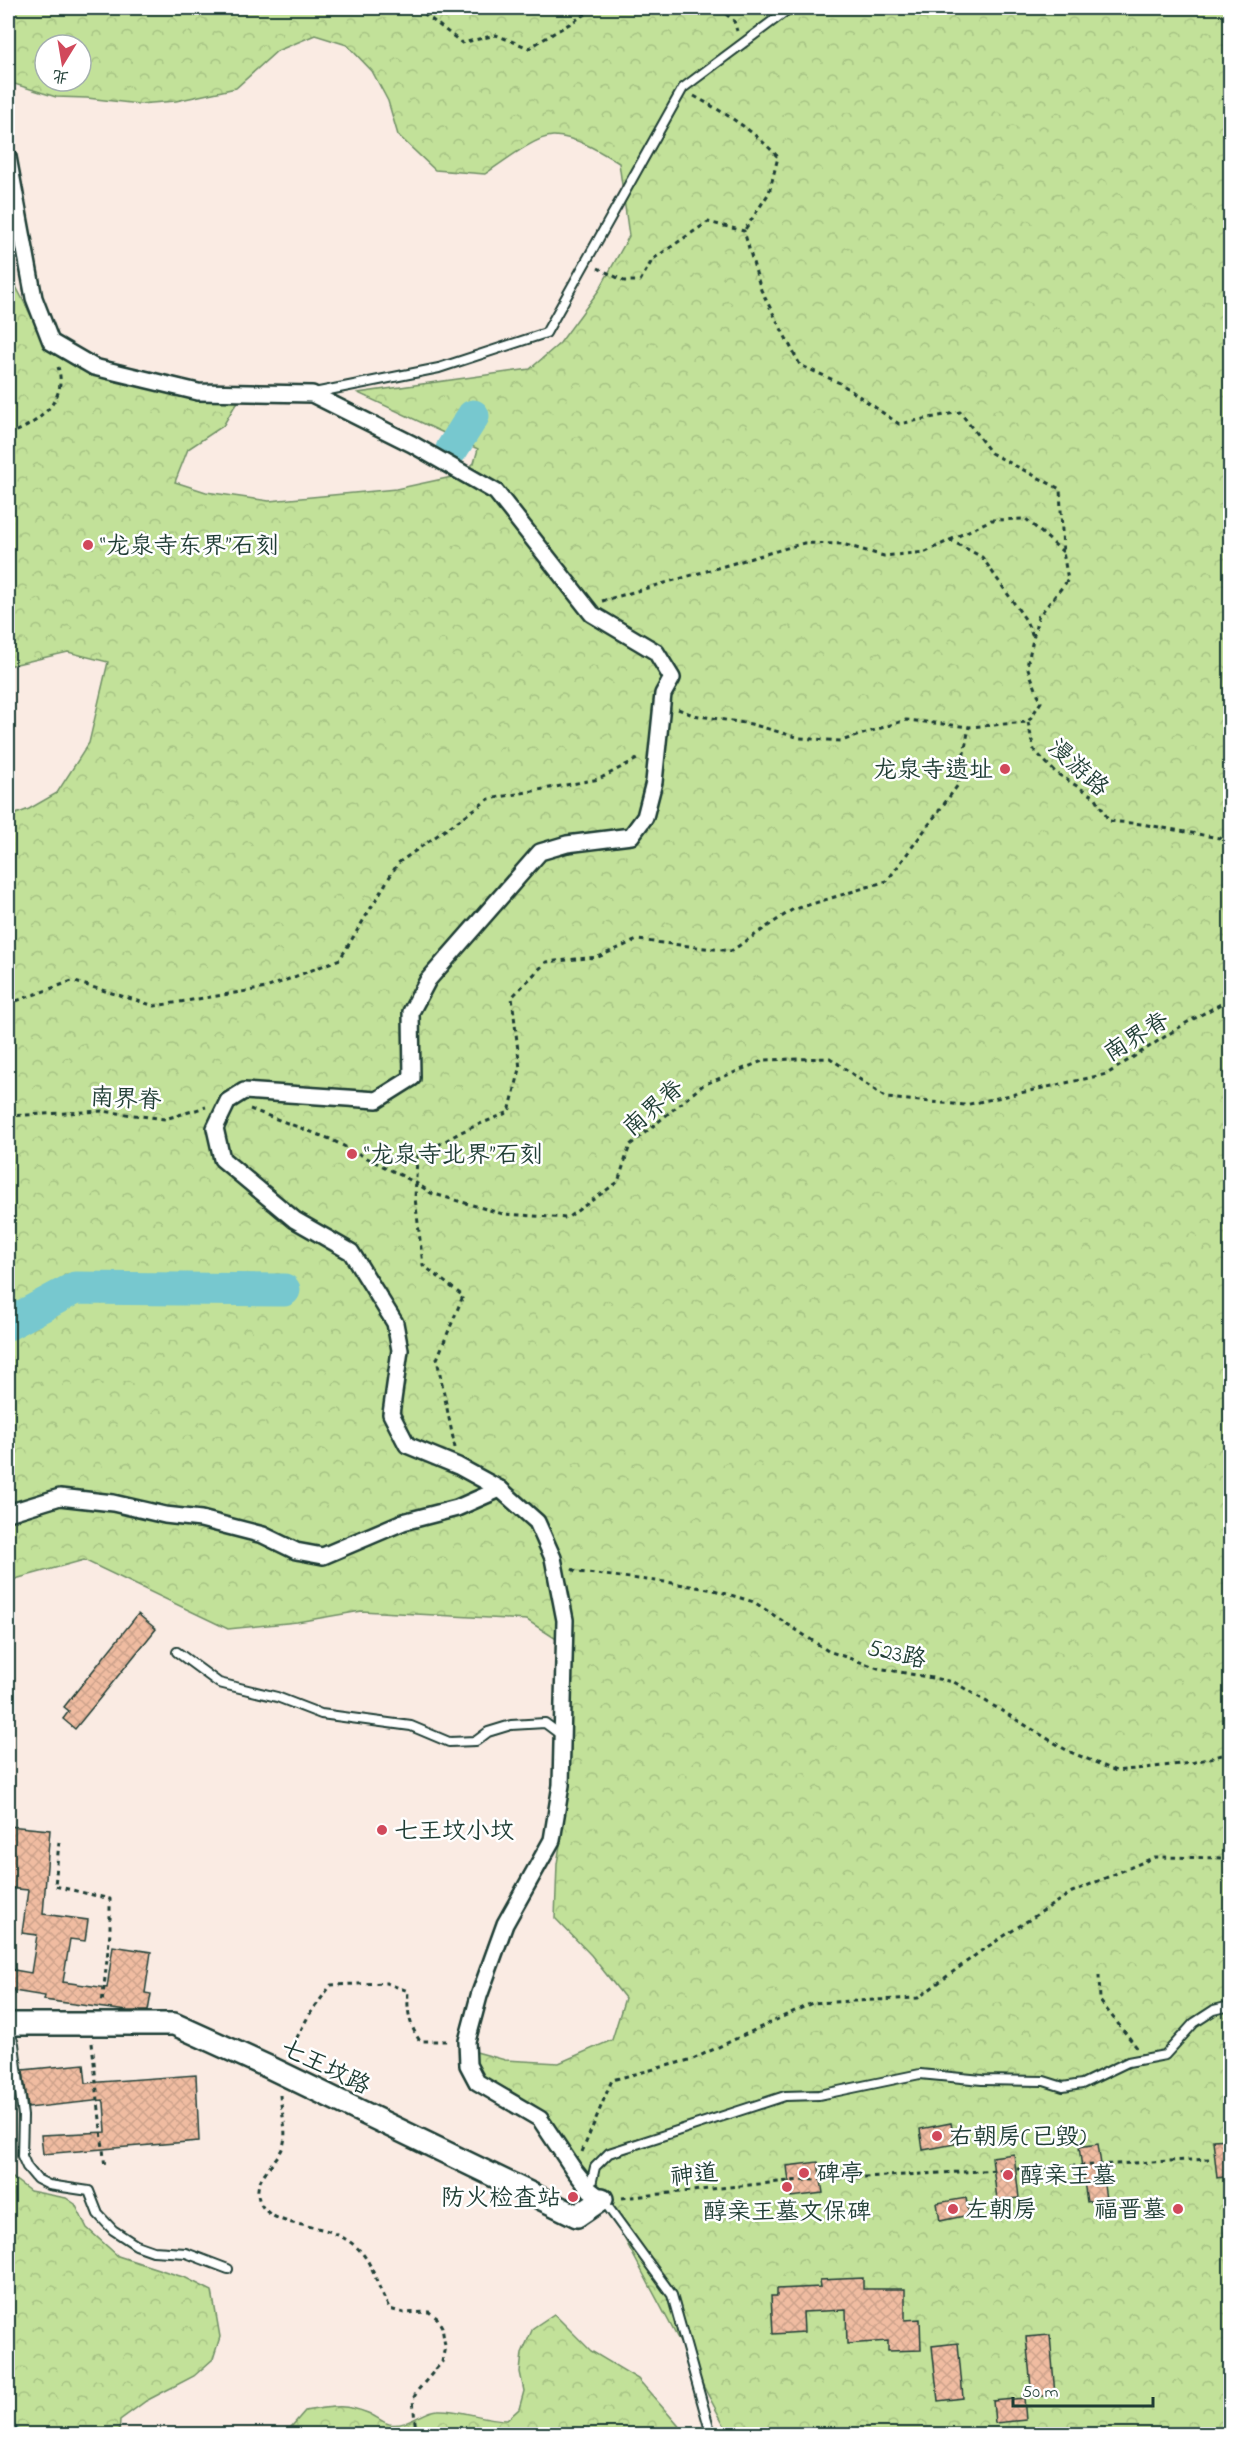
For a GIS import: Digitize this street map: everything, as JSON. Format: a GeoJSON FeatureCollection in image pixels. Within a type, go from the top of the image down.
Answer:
{"type":"FeatureCollection","features":[{"type":"Feature","properties":{"kind":"street"},"geometry":{"type":"LineString","coordinates":[[8,157],[34,298],[51,342],[94,367],[198,392],[312,394],[412,444],[496,492],[592,614],[656,652],[672,678],[663,694],[654,782],[645,817],[631,836],[567,844],[540,852],[428,980],[411,1012],[412,1078],[377,1100],[244,1091],[228,1101],[215,1128],[222,1159],[295,1220],[351,1252],[395,1323],[400,1350],[391,1414],[407,1445],[458,1466],[500,1489],[537,1522],[553,1558],[565,1620],[561,1785],[552,1840],[505,1924],[479,1996],[467,2041],[468,2065],[477,2082],[540,2119],[574,2170],[596,2194]]}},
{"type":"Feature","properties":{"kind":"street"},"geometry":{"type":"LineString","coordinates":[[8,1513],[60,1497],[113,1503],[165,1515],[201,1519],[263,1535],[296,1551],[323,1556],[403,1522],[458,1508],[500,1489]]}},
{"type":"Feature","properties":{"kind":"street","name":"七王坟路"},"geometry":{"type":"LineString","coordinates":[[8,2026],[174,2024],[280,2072],[577,2216],[596,2194]]}},
{"type":"Feature","properties":{"kind":"lane"},"geometry":{"type":"LineString","coordinates":[[312,394],[439,368],[546,333],[682,88],[790,8]]}},
{"type":"Feature","properties":{"kind":"lane"},"geometry":{"type":"LineString","coordinates":[[177,1652],[219,1683],[277,1697],[321,1714],[411,1726],[449,1742],[476,1740],[488,1732],[511,1725],[545,1723],[561,1735]]}},
{"type":"Feature","properties":{"kind":"lane"},"geometry":{"type":"LineString","coordinates":[[711,2434],[672,2295],[596,2194],[595,2167],[609,2153],[785,2096],[819,2094],[920,2074],[982,2080],[1044,2081],[1063,2087],[1082,2084],[1128,2062],[1165,2055],[1194,2024],[1214,2010],[1230,2006]]}},
{"type":"Feature","properties":{"kind":"lane"},"geometry":{"type":"LineString","coordinates":[[8,2026],[14,2044],[23,2116],[22,2156],[27,2167],[38,2179],[49,2185],[89,2191],[98,2214],[113,2230],[136,2245],[153,2251],[186,2253],[228,2269]]}},
{"type":"Feature","properties":{"kind":"path"},"geometry":{"type":"LineString","coordinates":[[417,8],[462,43],[496,35],[529,48],[596,8]]}},
{"type":"Feature","properties":{"kind":"path"},"geometry":{"type":"LineString","coordinates":[[719,8],[734,21],[741,44]]}},
{"type":"Feature","properties":{"kind":"path"},"geometry":{"type":"LineString","coordinates":[[662,702],[693,715],[751,724],[800,738],[841,741],[906,720],[969,727],[1028,722],[1041,702],[1027,666],[1038,617],[1068,580],[1063,552],[1060,489],[991,453],[960,412],[900,424],[840,383],[800,365],[761,290],[744,231],[769,193],[778,157],[758,135],[694,96],[696,78]]}},
{"type":"Feature","properties":{"kind":"path"},"geometry":{"type":"LineString","coordinates":[[585,262],[624,281],[639,281],[653,259],[708,222],[744,231]]}},
{"type":"Feature","properties":{"kind":"path"},"geometry":{"type":"LineString","coordinates":[[8,434],[21,430],[45,415],[57,395],[61,375],[51,342]]}},
{"type":"Feature","properties":{"kind":"path"},"geometry":{"type":"LineString","coordinates":[[584,603],[675,581],[804,543],[842,544],[884,556],[926,552],[991,520],[1026,519],[1063,552]]}},
{"type":"Feature","properties":{"kind":"path"},"geometry":{"type":"LineString","coordinates":[[950,540],[982,556],[1025,619],[1033,638]]}},
{"type":"Feature","properties":{"kind":"path","name":"漫游路"},"geometry":{"type":"LineString","coordinates":[[1028,722],[1034,750],[1056,773],[1096,798],[1109,821],[1142,824],[1230,840]]}},
{"type":"Feature","properties":{"kind":"path"},"geometry":{"type":"LineString","coordinates":[[458,1466],[437,1359],[463,1296],[423,1265],[415,1198],[417,1157],[461,1132],[509,1112],[520,1069],[512,997],[546,962],[598,957],[637,940],[731,951],[792,910],[887,881],[958,785],[969,727]]}},
{"type":"Feature","properties":{"kind":"path"},"geometry":{"type":"LineString","coordinates":[[8,1004],[72,981],[155,1006],[266,988],[340,959],[398,863],[489,799],[600,779],[657,748]]}},
{"type":"Feature","properties":{"kind":"path","name":"南界脊"},"geometry":{"type":"LineString","coordinates":[[8,1116],[102,1111],[165,1119],[228,1101],[330,1139],[431,1193],[503,1214],[567,1218],[618,1182],[630,1145],[703,1085],[765,1060],[830,1058],[886,1098],[965,1105],[1107,1074],[1186,1023],[1230,999]]}},
{"type":"Feature","properties":{"kind":"path","name":"523路"},"geometry":{"type":"LineString","coordinates":[[553,1558],[577,1572],[714,1590],[754,1602],[828,1651],[878,1668],[954,1682],[1068,1751],[1116,1771],[1191,1763],[1230,1753]]}},
{"type":"Feature","properties":{"kind":"path"},"geometry":{"type":"LineString","coordinates":[[59,1842],[55,1886],[110,1899],[110,1932],[96,2024],[105,2168]]}},
{"type":"Feature","properties":{"kind":"path"},"geometry":{"type":"LineString","coordinates":[[574,2170],[612,2080],[693,2059],[812,2003],[918,1998],[981,1951],[1072,1892],[1155,1857],[1230,1858]]}},
{"type":"Feature","properties":{"kind":"path"},"geometry":{"type":"LineString","coordinates":[[1099,1975],[1100,2001],[1109,2015],[1136,2044],[1143,2059]]}},
{"type":"Feature","properties":{"kind":"path"},"geometry":{"type":"LineString","coordinates":[[416,2434],[413,2399],[442,2362],[445,2346],[442,2327],[437,2318],[429,2312],[404,2313],[390,2309],[368,2260],[357,2245],[330,2231],[279,2219],[263,2208],[258,2193],[260,2181],[282,2149],[285,2134],[280,2072],[303,2024],[332,1985],[386,1983],[408,1991],[407,2011],[413,2032],[420,2041],[467,2041]]}},
{"type":"Feature","properties":{"kind":"path","name":"神道"},"geometry":{"type":"LineString","coordinates":[[596,2194],[624,2198],[789,2181],[1209,2159]]}},
{"type":"Feature","properties":{"kind":"green space"},"geometry":{"type":"Polygon","coordinates":[[[8,8],[1230,8],[1230,2434],[729,2434],[622,2234],[614,2207],[570,2172],[532,2117],[485,2084],[469,2050],[505,2060],[559,2063],[612,2040],[625,1998],[591,1955],[555,1918],[557,1864],[570,1781],[571,1697],[564,1644],[527,1620],[361,1611],[297,1622],[228,1629],[84,1560],[8,1581],[8,817],[29,809],[57,793],[89,743],[108,662],[68,652],[8,666],[8,271],[38,329],[69,360],[135,386],[168,392],[242,397],[223,426],[188,449],[175,482],[206,492],[269,501],[396,489],[461,475],[474,463],[478,449],[358,393],[530,369],[560,343],[599,290],[629,236],[619,163],[596,149],[554,136],[538,140],[485,174],[435,170],[398,135],[388,101],[372,71],[347,45],[315,35],[277,51],[236,88],[176,101],[139,104],[56,97],[43,93],[93,93],[93,33],[33,33],[33,90],[8,82],[8,8]]]}},
{"type":"Feature","properties":{"kind":"green space"},"geometry":{"type":"Polygon","coordinates":[[[8,2132],[12,2163],[9,2175],[30,2191],[66,2198],[75,2204],[87,2228],[118,2256],[186,2278],[212,2291],[220,2337],[213,2359],[194,2376],[146,2401],[120,2420],[119,2434],[8,2434],[8,2132]]]}},
{"type":"Feature","properties":{"kind":"green space"},"geometry":{"type":"Polygon","coordinates":[[[554,2314],[591,2351],[638,2379],[684,2434],[285,2434],[305,2411],[337,2407],[359,2410],[386,2423],[396,2425],[438,2410],[507,2420],[519,2409],[524,2391],[520,2372],[522,2353],[533,2328],[554,2314]]]}},
{"type":"Feature","properties":{"kind":"building"},"geometry":{"type":"Polygon","coordinates":[[[138,1614],[156,1629],[75,1729],[63,1719],[69,1711],[64,1707],[138,1614]]]}},
{"type":"Feature","properties":{"kind":"building"},"geometry":{"type":"Polygon","coordinates":[[[8,1826],[50,1830],[43,1914],[88,1920],[85,1941],[70,1939],[63,1982],[107,1988],[113,1946],[151,1952],[145,1993],[151,1994],[148,2011],[127,2011],[44,2000],[45,1996],[8,1990],[8,1969],[31,1973],[37,1935],[22,1933],[28,1890],[8,1888],[8,1826]]]}},
{"type":"Feature","properties":{"kind":"building"},"geometry":{"type":"Polygon","coordinates":[[[84,2064],[86,2083],[196,2075],[199,2141],[43,2154],[41,2135],[106,2132],[104,2103],[103,2100],[28,2108],[23,2070],[84,2064]]]}},
{"type":"Feature","properties":{"kind":"building","name":"右朝房(已毁)"},"geometry":{"type":"Polygon","coordinates":[[[951,2123],[955,2144],[923,2150],[920,2129],[951,2123]]]}},
{"type":"Feature","properties":{"kind":"building"},"geometry":{"type":"Polygon","coordinates":[[[1230,2139],[1230,2176],[1217,2178],[1213,2140],[1230,2139]]]}},
{"type":"Feature","properties":{"kind":"building"},"geometry":{"type":"Polygon","coordinates":[[[1098,2144],[1106,2199],[1087,2202],[1079,2147],[1098,2144]]]}},
{"type":"Feature","properties":{"kind":"building"},"geometry":{"type":"Polygon","coordinates":[[[1014,2154],[1019,2198],[997,2200],[992,2157],[1014,2154]]]}},
{"type":"Feature","properties":{"kind":"building","name":"碑亭"},"geometry":{"type":"Polygon","coordinates":[[[818,2162],[823,2193],[791,2197],[787,2166],[818,2162]]]}},
{"type":"Feature","properties":{"kind":"building","name":"左朝房"},"geometry":{"type":"Polygon","coordinates":[[[966,2198],[969,2215],[940,2221],[937,2203],[966,2198]]]}},
{"type":"Feature","properties":{"kind":"building"},"geometry":{"type":"Polygon","coordinates":[[[863,2278],[863,2289],[905,2289],[905,2320],[920,2319],[921,2350],[888,2351],[888,2341],[847,2344],[846,2310],[803,2312],[804,2332],[773,2334],[771,2296],[777,2296],[777,2289],[821,2287],[820,2280],[863,2278]]]}},
{"type":"Feature","properties":{"kind":"building"},"geometry":{"type":"Polygon","coordinates":[[[1050,2335],[1055,2395],[1032,2397],[1026,2337],[1050,2335]]]}},
{"type":"Feature","properties":{"kind":"building"},"geometry":{"type":"Polygon","coordinates":[[[958,2343],[963,2398],[938,2401],[932,2346],[958,2343]]]}},
{"type":"Feature","properties":{"kind":"building"},"geometry":{"type":"Polygon","coordinates":[[[1024,2398],[1026,2420],[995,2423],[993,2401],[1024,2398]]]}},
{"type":"Feature","properties":{"kind":"waterway"},"geometry":{"type":"LineString","coordinates":[[452,449],[473,416]]}},
{"type":"Feature","properties":{"kind":"waterway"},"geometry":{"type":"LineString","coordinates":[[8,1324],[75,1288],[284,1290]]}},
{"type":"Feature","properties":{"kind":"waterway"},"geometry":{"type":"LineString","coordinates":[[8,2421],[20,2434]]}},
{"type":"Feature","properties":{"kind":"place","name":"“龙泉寺东界”石刻"},"geometry":{"type":"Point","coordinates":[88,545]}},
{"type":"Feature","properties":{"kind":"place","name":"龙泉寺遗址"},"geometry":{"type":"Point","coordinates":[1005,769]}},
{"type":"Feature","properties":{"kind":"place","name":"“龙泉寺北界”石刻"},"geometry":{"type":"Point","coordinates":[352,1154]}},
{"type":"Feature","properties":{"kind":"place","name":"七王坟小坟"},"geometry":{"type":"Point","coordinates":[382,1830]}},
{"type":"Feature","properties":{"kind":"place","name":"右朝房(已毁)"},"geometry":{"type":"Point","coordinates":[937,2136]}},
{"type":"Feature","properties":{"kind":"place","name":"碑亭"},"geometry":{"type":"Point","coordinates":[804,2173]}},
{"type":"Feature","properties":{"kind":"place","name":"醇亲王墓"},"geometry":{"type":"Point","coordinates":[1008,2175]}},
{"type":"Feature","properties":{"kind":"place","name":"醇亲王墓文保碑"},"geometry":{"type":"Point","coordinates":[787,2187]}},
{"type":"Feature","properties":{"kind":"place","name":"防火检查站"},"geometry":{"type":"Point","coordinates":[573,2197]}},
{"type":"Feature","properties":{"kind":"place","name":"左朝房"},"geometry":{"type":"Point","coordinates":[953,2209]}},
{"type":"Feature","properties":{"kind":"place","name":"福晋墓"},"geometry":{"type":"Point","coordinates":[1178,2209]}}]}
